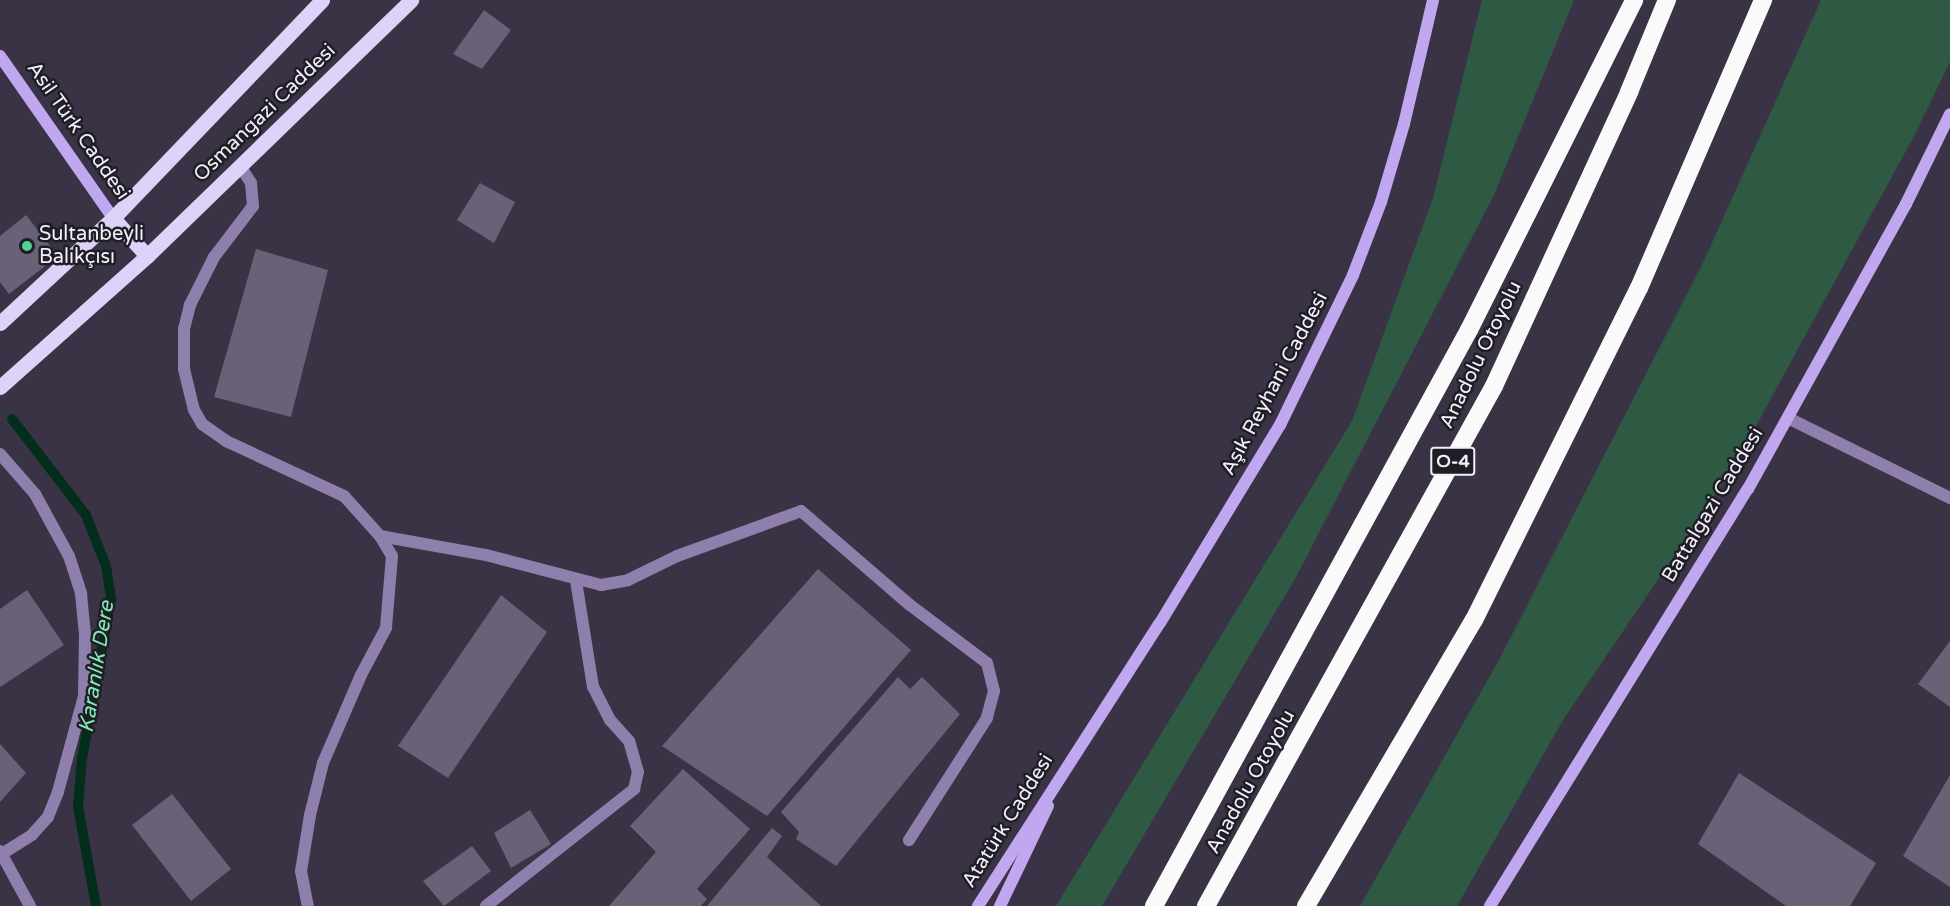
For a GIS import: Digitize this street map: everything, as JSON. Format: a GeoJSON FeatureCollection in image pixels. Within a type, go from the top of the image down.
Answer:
{"type":"FeatureCollection","features":[{"type":"Feature","properties":{"kind":"highway"},"geometry":{"type":"LineString","coordinates":[[1154,906],[1469,330],[1634,0]]}},
{"type":"Feature","properties":{"kind":"highway","name":"Anadolu Otoyolu"},"geometry":{"type":"LineString","coordinates":[[1206,906],[1494,386],[1629,92],[1666,0]]}},
{"type":"Feature","properties":{"kind":"highway"},"geometry":{"type":"LineString","coordinates":[[1306,906],[1474,620],[1639,288],[1763,0]]}},
{"type":"Feature","properties":{"kind":"main road","name":"Osmangazi Caddesi"},"geometry":{"type":"LineString","coordinates":[[0,323],[113,218],[322,0]]}},
{"type":"Feature","properties":{"kind":"main road","name":"Osmangazi Caddesi"},"geometry":{"type":"LineString","coordinates":[[0,387],[147,256],[411,0]]}},
{"type":"Feature","properties":{"kind":"main road","name":"Aşık Reyhani Caddesi"},"geometry":{"type":"LineString","coordinates":[[1075,751],[1160,623],[1268,445],[1353,276],[1404,124],[1433,0]]}},
{"type":"Feature","properties":{"kind":"main road","name":"Asil Türk Caddesi"},"geometry":{"type":"LineString","coordinates":[[0,56],[113,218],[147,256]]}},
{"type":"Feature","properties":{"kind":"main road","name":"Battalgazi Caddesi"},"geometry":{"type":"LineString","coordinates":[[1490,906],[1748,489],[1906,204],[1950,114]]}},
{"type":"Feature","properties":{"kind":"main road","name":"Atatürk Caddesi"},"geometry":{"type":"LineString","coordinates":[[978,906],[1075,751]]}},
{"type":"Feature","properties":{"kind":"main road","name":"Atatürk Caddesi"},"geometry":{"type":"LineString","coordinates":[[1000,906],[1075,751]]}},
{"type":"Feature","properties":{"kind":"street"},"geometry":{"type":"LineString","coordinates":[[240,166],[251,183],[253,206],[214,257],[190,305],[184,329],[184,369],[194,410],[202,424],[225,441],[344,496],[381,536],[392,556],[386,628],[361,675],[323,763],[302,850],[301,871],[308,906]]}},
{"type":"Feature","properties":{"kind":"street"},"geometry":{"type":"LineString","coordinates":[[1788,417],[1950,498]]}},
{"type":"Feature","properties":{"kind":"street"},"geometry":{"type":"LineString","coordinates":[[0,454],[35,494],[69,556],[81,594],[85,636],[84,696],[58,792],[48,817],[32,836],[1,852],[30,906]]}},
{"type":"Feature","properties":{"kind":"street"},"geometry":{"type":"LineString","coordinates":[[381,536],[486,555],[576,581],[601,585],[628,580],[677,556],[801,511],[910,605],[987,663],[994,691],[987,718],[909,840]]}},
{"type":"Feature","properties":{"kind":"street"},"geometry":{"type":"LineString","coordinates":[[486,906],[634,789],[638,772],[629,741],[610,720],[593,687],[576,581]]}},
{"type":"Feature","properties":{"kind":"green space"},"geometry":{"type":"Polygon","coordinates":[[[1482,0],[1574,0],[1494,195],[1296,577],[1102,906],[1056,906],[1352,421],[1433,198],[1482,0]]]}},
{"type":"Feature","properties":{"kind":"green space"},"geometry":{"type":"Polygon","coordinates":[[[1821,0],[1950,0],[1950,62],[1913,138],[1732,470],[1563,720],[1457,906],[1360,906],[1499,660],[1703,263],[1821,0]]]}},
{"type":"Feature","properties":{"kind":"building"},"geometry":{"type":"Polygon","coordinates":[[[484,10],[511,30],[482,69],[453,54],[484,10]]]}},
{"type":"Feature","properties":{"kind":"building"},"geometry":{"type":"Polygon","coordinates":[[[480,183],[515,202],[494,243],[457,220],[480,183]]]}},
{"type":"Feature","properties":{"kind":"building"},"geometry":{"type":"Polygon","coordinates":[[[26,215],[58,256],[9,294],[0,282],[0,236],[26,215]]]}},
{"type":"Feature","properties":{"kind":"building"},"geometry":{"type":"Polygon","coordinates":[[[256,249],[328,270],[291,417],[214,397],[256,249]]]}},
{"type":"Feature","properties":{"kind":"building"},"geometry":{"type":"Polygon","coordinates":[[[818,569],[911,650],[767,816],[662,746],[818,569]]]}},
{"type":"Feature","properties":{"kind":"building"},"geometry":{"type":"Polygon","coordinates":[[[27,590],[64,645],[0,687],[0,609],[27,590]]]}},
{"type":"Feature","properties":{"kind":"building"},"geometry":{"type":"Polygon","coordinates":[[[501,595],[547,632],[448,778],[398,746],[501,595]]]}},
{"type":"Feature","properties":{"kind":"building"},"geometry":{"type":"Polygon","coordinates":[[[1950,641],[1950,707],[1918,684],[1950,641]]]}},
{"type":"Feature","properties":{"kind":"building"},"geometry":{"type":"Polygon","coordinates":[[[898,677],[910,689],[922,677],[960,714],[836,866],[796,839],[799,832],[781,812],[898,677]]]}},
{"type":"Feature","properties":{"kind":"building"},"geometry":{"type":"Polygon","coordinates":[[[0,744],[26,773],[0,802],[0,744]]]}},
{"type":"Feature","properties":{"kind":"building"},"geometry":{"type":"Polygon","coordinates":[[[683,769],[750,829],[697,889],[707,899],[701,906],[609,906],[656,852],[630,826],[683,769]]]}},
{"type":"Feature","properties":{"kind":"building"},"geometry":{"type":"Polygon","coordinates":[[[1739,773],[1876,863],[1850,906],[1786,906],[1698,844],[1739,773]]]}},
{"type":"Feature","properties":{"kind":"building"},"geometry":{"type":"Polygon","coordinates":[[[1950,775],[1950,887],[1903,856],[1950,775]]]}},
{"type":"Feature","properties":{"kind":"building"},"geometry":{"type":"Polygon","coordinates":[[[172,794],[231,869],[191,901],[132,825],[172,794]]]}},
{"type":"Feature","properties":{"kind":"building"},"geometry":{"type":"Polygon","coordinates":[[[530,810],[551,844],[511,868],[494,833],[530,810]]]}},
{"type":"Feature","properties":{"kind":"building"},"geometry":{"type":"Polygon","coordinates":[[[772,828],[782,836],[767,857],[821,906],[707,906],[772,828]]]}},
{"type":"Feature","properties":{"kind":"building"},"geometry":{"type":"Polygon","coordinates":[[[472,846],[491,871],[444,906],[423,881],[472,846]]]}},
{"type":"Feature","properties":{"kind":"waterway","name":"Karanlık Dere"},"geometry":{"type":"LineString","coordinates":[[12,419],[86,515],[106,566],[111,599],[82,758],[78,806],[96,906]]}},
{"type":"Feature","properties":{"kind":"place","name":"Sultanbeyli Balıkçısı"},"geometry":{"type":"Point","coordinates":[27,246]}}]}
